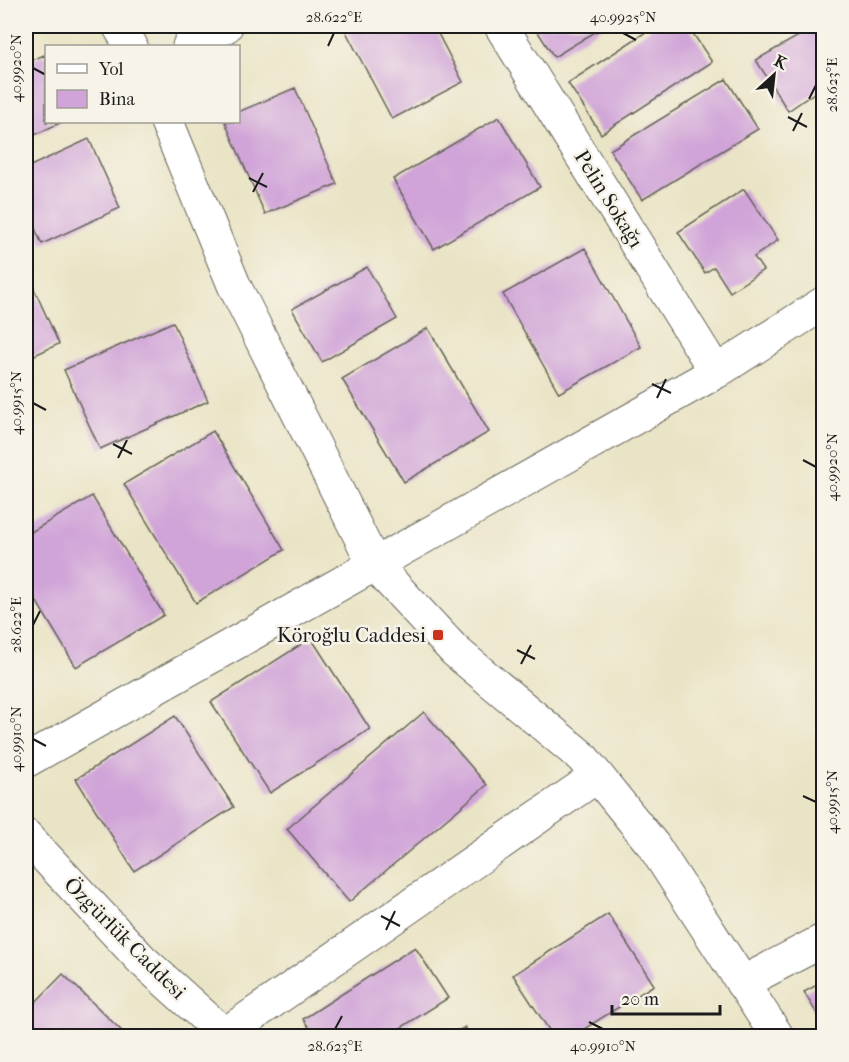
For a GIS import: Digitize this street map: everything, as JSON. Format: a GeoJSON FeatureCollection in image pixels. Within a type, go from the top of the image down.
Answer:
{"type":"FeatureCollection","features":[{"type":"Feature","properties":{"kind":"street"},"geometry":{"type":"LineString","coordinates":[[119,26],[130,45]]}},
{"type":"Feature","properties":{"kind":"street"},"geometry":{"type":"LineString","coordinates":[[191,45],[226,26]]}},
{"type":"Feature","properties":{"kind":"street","name":"Pelin Sokağı"},"geometry":{"type":"LineString","coordinates":[[501,26],[716,372]]}},
{"type":"Feature","properties":{"kind":"street"},"geometry":{"type":"LineString","coordinates":[[167,123],[234,285],[374,564],[454,651],[582,757],[653,845],[777,1036]]}},
{"type":"Feature","properties":{"kind":"street"},"geometry":{"type":"LineString","coordinates":[[26,761],[716,372],[824,303]]}},
{"type":"Feature","properties":{"kind":"street"},"geometry":{"type":"LineString","coordinates":[[225,1036],[597,776]]}},
{"type":"Feature","properties":{"kind":"street","name":"Özgürlük Caddesi"},"geometry":{"type":"LineString","coordinates":[[26,836],[142,960],[225,1036]]}},
{"type":"Feature","properties":{"kind":"street"},"geometry":{"type":"LineString","coordinates":[[742,983],[824,940]]}},
{"type":"Feature","properties":{"kind":"building"},"geometry":{"type":"Polygon","coordinates":[[[343,26],[434,26],[463,82],[392,119],[343,26]]]}},
{"type":"Feature","properties":{"kind":"building"},"geometry":{"type":"Polygon","coordinates":[[[534,26],[605,26],[554,57],[534,26]]]}},
{"type":"Feature","properties":{"kind":"building"},"geometry":{"type":"Polygon","coordinates":[[[655,26],[688,26],[712,62],[601,134],[568,83],[655,26]]]}},
{"type":"Feature","properties":{"kind":"building"},"geometry":{"type":"Polygon","coordinates":[[[816,26],[824,26],[824,86],[788,111],[756,60],[816,26]]]}},
{"type":"Feature","properties":{"kind":"building"},"geometry":{"type":"Polygon","coordinates":[[[44,55],[45,123],[60,123],[26,139],[26,63],[44,55]]]}},
{"type":"Feature","properties":{"kind":"building"},"geometry":{"type":"Polygon","coordinates":[[[726,79],[758,129],[642,200],[610,150],[726,79]]]}},
{"type":"Feature","properties":{"kind":"building"},"geometry":{"type":"Polygon","coordinates":[[[295,88],[337,184],[265,214],[225,123],[240,123],[240,111],[295,88]]]}},
{"type":"Feature","properties":{"kind":"building"},"geometry":{"type":"Polygon","coordinates":[[[499,117],[540,187],[434,249],[393,179],[499,117]]]}},
{"type":"Feature","properties":{"kind":"building"},"geometry":{"type":"Polygon","coordinates":[[[89,139],[120,208],[42,244],[26,209],[26,168],[89,139]]]}},
{"type":"Feature","properties":{"kind":"building"},"geometry":{"type":"Polygon","coordinates":[[[744,189],[778,240],[754,257],[763,270],[730,292],[714,267],[705,273],[678,232],[744,189]]]}},
{"type":"Feature","properties":{"kind":"building"},"geometry":{"type":"Polygon","coordinates":[[[585,248],[641,347],[559,393],[503,294],[585,248]]]}},
{"type":"Feature","properties":{"kind":"building"},"geometry":{"type":"Polygon","coordinates":[[[367,267],[397,319],[322,362],[292,309],[367,267]]]}},
{"type":"Feature","properties":{"kind":"building"},"geometry":{"type":"Polygon","coordinates":[[[26,271],[59,344],[26,359],[26,271]]]}},
{"type":"Feature","properties":{"kind":"building"},"geometry":{"type":"Polygon","coordinates":[[[173,322],[208,401],[100,449],[64,370],[173,322]]]}},
{"type":"Feature","properties":{"kind":"building"},"geometry":{"type":"Polygon","coordinates":[[[428,328],[489,432],[404,482],[342,379],[428,328]]]}},
{"type":"Feature","properties":{"kind":"building"},"geometry":{"type":"Polygon","coordinates":[[[213,431],[284,550],[196,603],[124,484],[213,431]]]}},
{"type":"Feature","properties":{"kind":"building"},"geometry":{"type":"Polygon","coordinates":[[[92,496],[164,615],[76,667],[26,584],[26,535],[92,496]]]}},
{"type":"Feature","properties":{"kind":"building"},"geometry":{"type":"Polygon","coordinates":[[[311,638],[370,729],[270,793],[211,702],[311,638]]]}},
{"type":"Feature","properties":{"kind":"building"},"geometry":{"type":"Polygon","coordinates":[[[424,712],[487,785],[349,902],[287,829],[424,712]]]}},
{"type":"Feature","properties":{"kind":"building"},"geometry":{"type":"Polygon","coordinates":[[[175,716],[234,807],[134,871],[76,779],[175,716]]]}},
{"type":"Feature","properties":{"kind":"building"},"geometry":{"type":"Polygon","coordinates":[[[608,914],[654,985],[573,1036],[553,1036],[513,975],[608,914]]]}},
{"type":"Feature","properties":{"kind":"building"},"geometry":{"type":"Polygon","coordinates":[[[415,947],[448,998],[388,1036],[315,1036],[303,1019],[415,947]]]}},
{"type":"Feature","properties":{"kind":"building"},"geometry":{"type":"Polygon","coordinates":[[[63,974],[127,1036],[26,1036],[26,1012],[63,974]]]}},
{"type":"Feature","properties":{"kind":"building"},"geometry":{"type":"Polygon","coordinates":[[[824,981],[824,1026],[804,992],[824,981]]]}},
{"type":"Feature","properties":{"kind":"building"},"geometry":{"type":"Polygon","coordinates":[[[465,1027],[471,1036],[449,1036],[465,1027]]]}},
{"type":"Feature","properties":{"kind":"place","name":"Köroğlu Caddesi"},"geometry":{"type":"Point","coordinates":[438,635]}}]}
